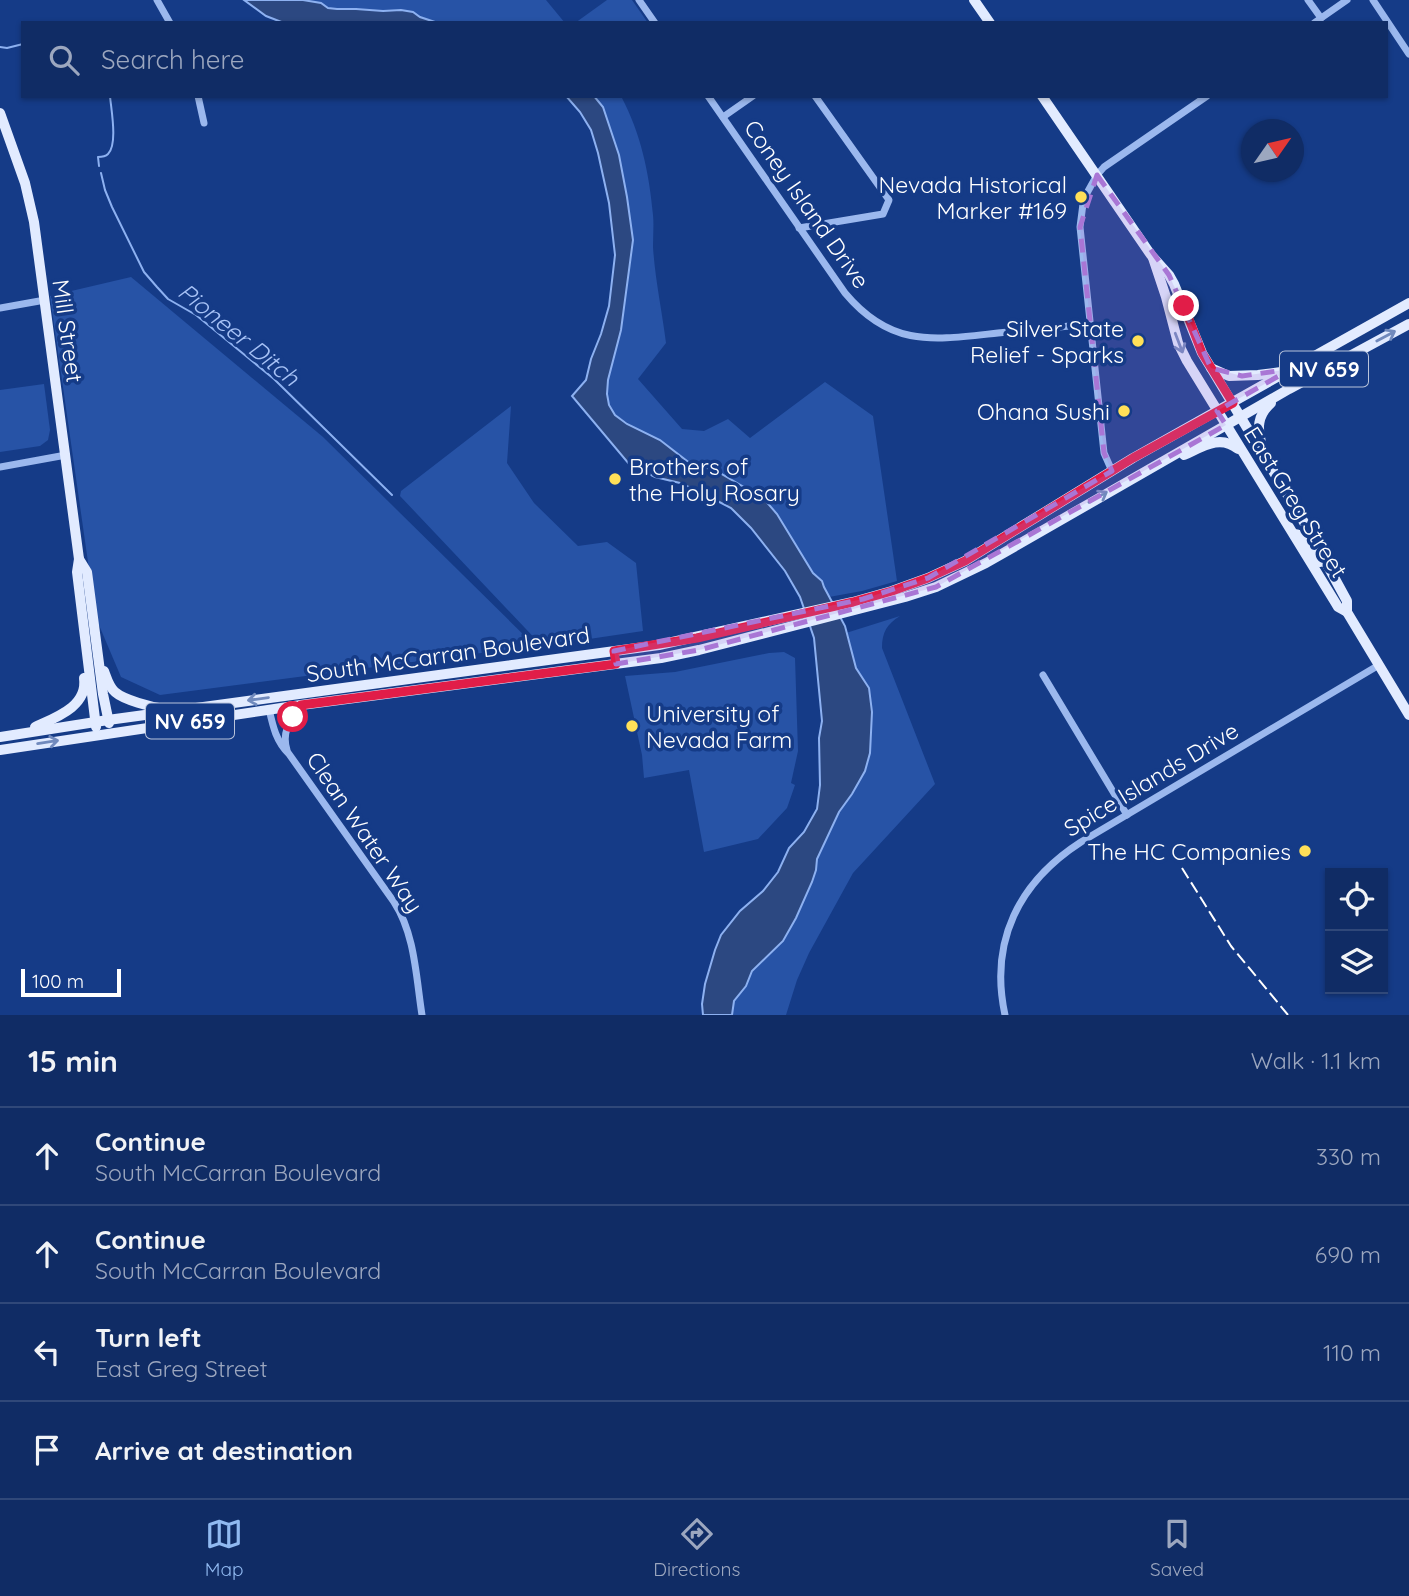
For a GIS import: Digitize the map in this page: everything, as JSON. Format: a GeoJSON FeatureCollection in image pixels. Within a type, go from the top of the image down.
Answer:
{"type":"FeatureCollection","features":[{"type":"Feature","properties":{"kind":"main road"},"geometry":{"type":"LineString","coordinates":[[974,0],[989,21]]}},
{"type":"Feature","properties":{"kind":"main road","name":"East Greg Street"},"geometry":{"type":"LineString","coordinates":[[1043,98],[1151,255],[1169,275],[1184,306],[1195,339],[1311,534],[1347,601],[1347,612]]}},
{"type":"Feature","properties":{"kind":"main road","name":"Mill Street"},"geometry":{"type":"LineString","coordinates":[[0,113],[29,198],[37,244],[79,559],[77,572],[97,735]]}},
{"type":"Feature","properties":{"kind":"main road","name":"East Greg Street"},"geometry":{"type":"LineString","coordinates":[[1151,255],[1178,342],[1187,361],[1338,607],[1347,612],[1409,715]]}},
{"type":"Feature","properties":{"kind":"main road","name":"South McCarran Boulevard"},"geometry":{"type":"LineString","coordinates":[[854,606],[956,565],[1112,471],[1409,303]]}},
{"type":"Feature","properties":{"kind":"main road","name":"South McCarran Boulevard"},"geometry":{"type":"LineString","coordinates":[[0,737],[614,651],[787,622],[905,597],[936,587],[1021,543],[1241,416],[1409,324]]}},
{"type":"Feature","properties":{"kind":"main road"},"geometry":{"type":"LineString","coordinates":[[1211,368],[1228,376],[1265,375],[1292,369]]}},
{"type":"Feature","properties":{"kind":"main road"},"geometry":{"type":"LineString","coordinates":[[1265,457],[1258,423],[1266,407],[1281,394]]}},
{"type":"Feature","properties":{"kind":"main road"},"geometry":{"type":"LineString","coordinates":[[1132,478],[1219,441],[1236,447],[1250,465]]}},
{"type":"Feature","properties":{"kind":"main road"},"geometry":{"type":"LineString","coordinates":[[1293,534],[1303,536],[1317,559],[1332,574]]}},
{"type":"Feature","properties":{"kind":"main road","name":"Mill Street"},"geometry":{"type":"LineString","coordinates":[[79,559],[87,572],[111,733]]}},
{"type":"Feature","properties":{"kind":"main road","name":"South McCarran Boulevard"},"geometry":{"type":"LineString","coordinates":[[0,750],[269,709],[616,664],[699,650],[787,622]]}},
{"type":"Feature","properties":{"kind":"main road"},"geometry":{"type":"LineString","coordinates":[[24,733],[69,710],[81,698],[85,683],[81,655],[85,639]]}},
{"type":"Feature","properties":{"kind":"main road"},"geometry":{"type":"LineString","coordinates":[[97,648],[114,692],[146,705],[175,711]]}},
{"type":"Feature","properties":{"kind":"main road"},"geometry":{"type":"LineString","coordinates":[[614,651],[616,664]]}},
{"type":"Feature","properties":{"kind":"street"},"geometry":{"type":"LineString","coordinates":[[157,0],[169,21]]}},
{"type":"Feature","properties":{"kind":"street"},"geometry":{"type":"LineString","coordinates":[[1308,0],[1317,20],[1347,0]]}},
{"type":"Feature","properties":{"kind":"street"},"geometry":{"type":"LineString","coordinates":[[1373,0],[1387,21]]}},
{"type":"Feature","properties":{"kind":"street"},"geometry":{"type":"LineString","coordinates":[[642,1],[654,21]]}},
{"type":"Feature","properties":{"kind":"street"},"geometry":{"type":"LineString","coordinates":[[1388,22],[1409,54]]}},
{"type":"Feature","properties":{"kind":"street"},"geometry":{"type":"LineString","coordinates":[[198,98],[204,123]]}},
{"type":"Feature","properties":{"kind":"street","name":"Coney Island Drive"},"geometry":{"type":"LineString","coordinates":[[709,98],[853,303],[888,329],[916,338],[942,340],[1090,324]]}},
{"type":"Feature","properties":{"kind":"street"},"geometry":{"type":"LineString","coordinates":[[723,117],[750,98]]}},
{"type":"Feature","properties":{"kind":"street"},"geometry":{"type":"LineString","coordinates":[[799,228],[883,214],[889,201],[816,98]]}},
{"type":"Feature","properties":{"kind":"street"},"geometry":{"type":"LineString","coordinates":[[1112,471],[1104,453],[1080,227],[1083,204],[1097,175],[1109,163],[1203,98]]}},
{"type":"Feature","properties":{"kind":"street"},"geometry":{"type":"LineString","coordinates":[[0,308],[45,300]]}},
{"type":"Feature","properties":{"kind":"street"},"geometry":{"type":"LineString","coordinates":[[0,467],[66,455]]}},
{"type":"Feature","properties":{"kind":"street","name":"Spice Islands Drive"},"geometry":{"type":"LineString","coordinates":[[1005,1015],[1001,981],[1002,955],[1008,932],[1022,900],[1044,871],[1061,856],[1127,815],[1379,665]]}},
{"type":"Feature","properties":{"kind":"street"},"geometry":{"type":"LineString","coordinates":[[1043,675],[1127,815]]}},
{"type":"Feature","properties":{"kind":"street","name":"Clean Water Way"},"geometry":{"type":"LineString","coordinates":[[289,754],[285,732],[301,705]]}},
{"type":"Feature","properties":{"kind":"street","name":"Clean Water Way"},"geometry":{"type":"LineString","coordinates":[[269,709],[277,738],[402,915],[409,937],[422,1015]]}},
{"type":"Feature","properties":{"kind":"highlighted area"},"geometry":{"type":"Polygon","coordinates":[[[1097,175],[1169,275],[1211,368],[1242,376],[1291,369],[1217,411],[1226,425],[936,587],[699,650],[616,664],[614,651],[863,599],[928,578],[1112,471],[1104,453],[1080,227],[1097,175]]]}},
{"type":"Feature","properties":{"kind":"shaded area"},"geometry":{"type":"Polygon","coordinates":[[[244,0],[303,0],[337,9],[401,10],[413,12],[432,21],[279,21],[266,16],[244,0]]]}},
{"type":"Feature","properties":{"kind":"shaded area"},"geometry":{"type":"Polygon","coordinates":[[[303,0],[546,0],[563,21],[432,21],[413,12],[401,10],[337,9],[328,8],[321,3],[303,0]]]}},
{"type":"Feature","properties":{"kind":"shaded area"},"geometry":{"type":"Polygon","coordinates":[[[607,0],[632,0],[647,21],[578,21],[607,0]]]}},
{"type":"Feature","properties":{"kind":"shaded area"},"geometry":{"type":"Polygon","coordinates":[[[568,98],[596,98],[603,107],[619,155],[633,240],[621,330],[608,380],[609,405],[615,415],[627,424],[660,440],[691,464],[713,469],[764,499],[777,514],[813,573],[822,581],[845,626],[856,668],[869,688],[872,712],[870,753],[865,771],[839,812],[817,859],[812,882],[796,918],[783,941],[752,971],[746,986],[734,1001],[732,1015],[703,1015],[705,984],[721,935],[778,872],[789,848],[804,832],[817,809],[822,721],[814,638],[800,597],[785,571],[751,528],[731,508],[680,483],[655,477],[629,464],[572,396],[586,380],[601,334],[609,306],[615,255],[609,203],[598,153],[591,130],[568,98]]]}},
{"type":"Feature","properties":{"kind":"shaded area"},"geometry":{"type":"Polygon","coordinates":[[[596,98],[622,98],[639,139],[649,184],[654,259],[666,343],[638,379],[682,429],[704,431],[728,419],[750,438],[825,382],[873,416],[897,581],[829,597],[822,581],[816,577],[777,514],[764,499],[713,469],[692,464],[660,440],[615,415],[609,405],[608,382],[633,240],[619,155],[603,107],[596,98]]]}},
{"type":"Feature","properties":{"kind":"shaded area"},"geometry":{"type":"Polygon","coordinates":[[[131,277],[323,437],[535,646],[160,695],[121,677],[96,618],[50,296],[131,277]]]}},
{"type":"Feature","properties":{"kind":"shaded area"},"geometry":{"type":"Polygon","coordinates":[[[44,384],[50,430],[48,440],[40,446],[0,452],[0,390],[44,384]]]}},
{"type":"Feature","properties":{"kind":"shaded area"},"geometry":{"type":"Polygon","coordinates":[[[511,406],[507,463],[534,503],[578,546],[607,542],[636,563],[643,631],[542,646],[400,496],[401,491],[511,406]]]}},
{"type":"Feature","properties":{"kind":"shaded area"},"geometry":{"type":"Polygon","coordinates":[[[900,616],[886,629],[882,648],[935,784],[853,873],[809,953],[786,1015],[732,1015],[734,1001],[746,986],[752,971],[783,941],[796,918],[812,882],[817,859],[839,812],[852,794],[868,762],[872,725],[870,696],[856,668],[846,633],[900,616]]]}},
{"type":"Feature","properties":{"kind":"shaded area"},"geometry":{"type":"Polygon","coordinates":[[[784,652],[795,658],[798,751],[791,783],[795,785],[787,808],[758,839],[704,852],[689,770],[644,778],[642,755],[625,676],[675,672],[784,652]]]}},
{"type":"Feature","properties":{"kind":"waterway","name":"Pioneer Ditch"},"geometry":{"type":"LineString","coordinates":[[0,47],[21,44]]}},
{"type":"Feature","properties":{"kind":"waterway","name":"Pioneer Ditch"},"geometry":{"type":"LineString","coordinates":[[99,166],[98,157],[108,154],[113,143],[110,98]]}},
{"type":"Feature","properties":{"kind":"waterway","name":"Pioneer Ditch"},"geometry":{"type":"LineString","coordinates":[[101,173],[112,207],[144,272],[157,287],[168,299],[196,315],[274,379],[392,495]]}},
{"type":"Feature","properties":{"kind":"railway"},"geometry":{"type":"LineString","coordinates":[[1182,868],[1231,946],[1288,1015]]}},
{"type":"Feature","properties":{"kind":"place","name":"Nevada Historical Marker #169"},"geometry":{"type":"Point","coordinates":[1081,197]}},
{"type":"Feature","properties":{"kind":"place","name":"Silver State Relief - Sparks"},"geometry":{"type":"Point","coordinates":[1138,341]}},
{"type":"Feature","properties":{"kind":"place","name":"Ohana Sushi"},"geometry":{"type":"Point","coordinates":[1124,411]}},
{"type":"Feature","properties":{"kind":"place","name":"Brothers of the Holy Rosary"},"geometry":{"type":"Point","coordinates":[615,479]}},
{"type":"Feature","properties":{"kind":"place","name":"University of Nevada Farm"},"geometry":{"type":"Point","coordinates":[632,726]}},
{"type":"Feature","properties":{"kind":"place","name":"The HC Companies"},"geometry":{"type":"Point","coordinates":[1305,851]}},
{"type":"Feature","properties":{"kind":"route"},"geometry":{"type":"LineString","coordinates":[[293,717],[301,705],[616,664],[614,651],[697,638],[853,602],[910,584],[965,561],[1133,458],[1233,403],[1202,353],[1184,306]]}}]}
